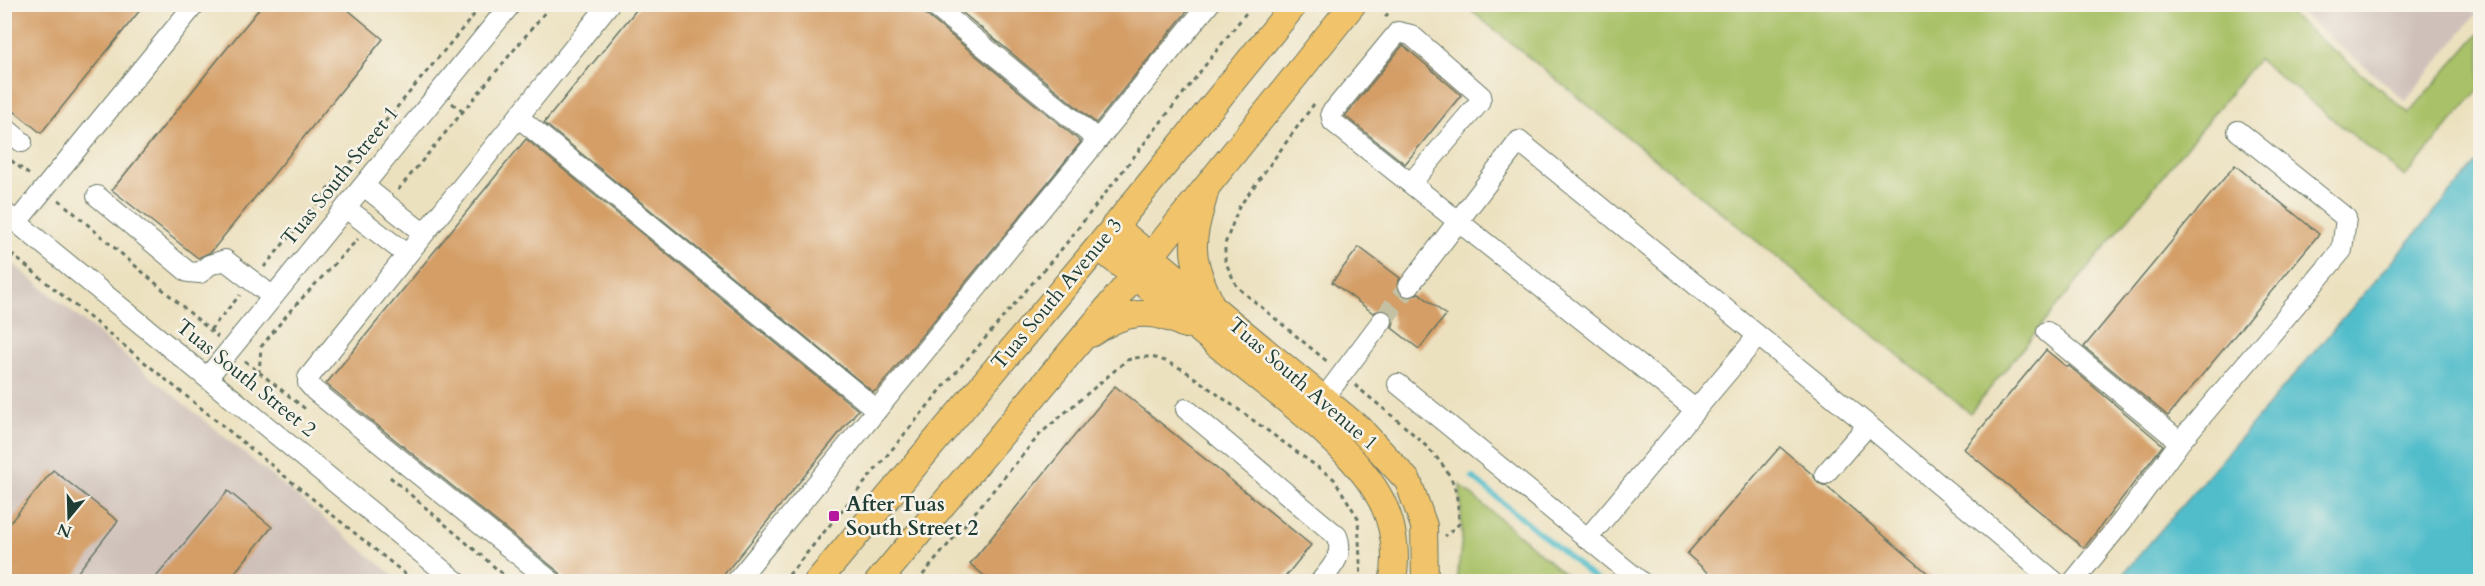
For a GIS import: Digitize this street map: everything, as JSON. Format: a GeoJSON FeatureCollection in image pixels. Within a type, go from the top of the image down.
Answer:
{"type":"FeatureCollection","features":[{"type":"Feature","properties":{"kind":"main road","name":"Tuas South Avenue 3"},"geometry":{"type":"LineString","coordinates":[[817,582],[1098,247],[1295,4]]}},
{"type":"Feature","properties":{"kind":"main road"},"geometry":{"type":"LineString","coordinates":[[878,582],[1152,255],[1353,4]]}},
{"type":"Feature","properties":{"kind":"main road"},"geometry":{"type":"LineString","coordinates":[[1208,183],[1194,242],[1193,258],[1211,304]]}},
{"type":"Feature","properties":{"kind":"main road","name":"Tuas South Avenue 1"},"geometry":{"type":"LineString","coordinates":[[1114,226],[1152,255],[1361,430],[1408,481],[1424,526],[1425,582]]}},
{"type":"Feature","properties":{"kind":"main road","name":"Tuas South Avenue 1"},"geometry":{"type":"LineString","coordinates":[[1098,247],[1277,393],[1362,471],[1381,499],[1393,532],[1395,572],[1392,582]]}},
{"type":"Feature","properties":{"kind":"main road"},"geometry":{"type":"LineString","coordinates":[[1075,346],[1101,327],[1135,313],[1164,314],[1206,336]]}},
{"type":"Feature","properties":{"kind":"street"},"geometry":{"type":"LineString","coordinates":[[11,217],[45,188],[195,4]]}},
{"type":"Feature","properties":{"kind":"street","name":"Tuas South Street 1"},"geometry":{"type":"LineString","coordinates":[[207,378],[511,4]]}},
{"type":"Feature","properties":{"kind":"street"},"geometry":{"type":"LineString","coordinates":[[552,582],[308,383],[312,370],[609,4]]}},
{"type":"Feature","properties":{"kind":"street"},"geometry":{"type":"LineString","coordinates":[[932,4],[1098,140]]}},
{"type":"Feature","properties":{"kind":"street"},"geometry":{"type":"LineString","coordinates":[[736,582],[1209,4]]}},
{"type":"Feature","properties":{"kind":"street"},"geometry":{"type":"LineString","coordinates":[[1411,183],[1479,103],[1481,96],[1411,35],[1398,32],[1334,110],[1331,118],[1411,183],[1696,410]]}},
{"type":"Feature","properties":{"kind":"street"},"geometry":{"type":"LineString","coordinates":[[518,117],[877,410]]}},
{"type":"Feature","properties":{"kind":"street"},"geometry":{"type":"LineString","coordinates":[[4,127],[22,142]]}},
{"type":"Feature","properties":{"kind":"street"},"geometry":{"type":"LineString","coordinates":[[2073,582],[2123,520],[2180,442],[2342,250],[2346,218],[2238,132]]}},
{"type":"Feature","properties":{"kind":"street"},"geometry":{"type":"LineString","coordinates":[[1409,286],[1519,141],[1757,337],[1868,425],[2055,582]]}},
{"type":"Feature","properties":{"kind":"street"},"geometry":{"type":"LineString","coordinates":[[364,186],[423,233]]}},
{"type":"Feature","properties":{"kind":"street"},"geometry":{"type":"LineString","coordinates":[[97,196],[188,272],[200,273],[209,265],[225,260],[273,297]]}},
{"type":"Feature","properties":{"kind":"street"},"geometry":{"type":"LineString","coordinates":[[346,208],[406,254]]}},
{"type":"Feature","properties":{"kind":"street","name":"Tuas South Street 2"},"geometry":{"type":"LineString","coordinates":[[11,217],[457,582]]}},
{"type":"Feature","properties":{"kind":"street"},"geometry":{"type":"LineString","coordinates":[[1324,398],[1382,321]]}},
{"type":"Feature","properties":{"kind":"street"},"geometry":{"type":"LineString","coordinates":[[2047,332],[2180,442]]}},
{"type":"Feature","properties":{"kind":"street"},"geometry":{"type":"LineString","coordinates":[[1587,539],[1757,337]]}},
{"type":"Feature","properties":{"kind":"street"},"geometry":{"type":"LineString","coordinates":[[1398,384],[1641,582]]}},
{"type":"Feature","properties":{"kind":"street"},"geometry":{"type":"LineString","coordinates":[[1186,409],[1337,536],[1341,545],[1338,555],[1320,582]]}},
{"type":"Feature","properties":{"kind":"street"},"geometry":{"type":"LineString","coordinates":[[1825,474],[1868,425]]}},
{"type":"Feature","properties":{"kind":"path"},"geometry":{"type":"LineString","coordinates":[[210,330],[483,4]]}},
{"type":"Feature","properties":{"kind":"path"},"geometry":{"type":"LineString","coordinates":[[387,204],[552,4]]}},
{"type":"Feature","properties":{"kind":"path"},"geometry":{"type":"LineString","coordinates":[[783,582],[940,391],[1065,245],[1253,4]]}},
{"type":"Feature","properties":{"kind":"path"},"geometry":{"type":"LineString","coordinates":[[1380,23],[1396,4]]}},
{"type":"Feature","properties":{"kind":"path"},"geometry":{"type":"LineString","coordinates":[[1225,261],[1225,244],[1239,207],[1319,96]]}},
{"type":"Feature","properties":{"kind":"path"},"geometry":{"type":"LineString","coordinates":[[4,155],[259,374],[312,414]]}},
{"type":"Feature","properties":{"kind":"path"},"geometry":{"type":"LineString","coordinates":[[259,374],[261,347],[369,226]]}},
{"type":"Feature","properties":{"kind":"path"},"geometry":{"type":"LineString","coordinates":[[4,248],[415,582]]}},
{"type":"Feature","properties":{"kind":"path"},"geometry":{"type":"LineString","coordinates":[[917,582],[1041,433],[1127,360],[1144,355],[1160,358],[1184,370],[1334,479],[1358,518],[1361,582]]}},
{"type":"Feature","properties":{"kind":"path"},"geometry":{"type":"LineString","coordinates":[[385,473],[512,582]]}},
{"type":"Feature","properties":{"kind":"shaded area"},"geometry":{"type":"Polygon","coordinates":[[[2480,4],[2480,9],[2406,101],[2291,5],[2480,4]]]}},
{"type":"Feature","properties":{"kind":"shaded area"},"geometry":{"type":"Polygon","coordinates":[[[5,257],[400,581],[5,581],[5,257]]]}},
{"type":"Feature","properties":{"kind":"green space"},"geometry":{"type":"Polygon","coordinates":[[[1464,5],[2279,5],[2409,113],[2480,32],[2480,88],[2405,177],[2258,59],[1970,413],[1464,5]]]}},
{"type":"Feature","properties":{"kind":"green space"},"geometry":{"type":"Polygon","coordinates":[[[1460,485],[1573,581],[1457,581],[1462,537],[1460,485]]]}},
{"type":"Feature","properties":{"kind":"water"},"geometry":{"type":"Polygon","coordinates":[[[2480,159],[2480,581],[2117,581],[2480,159]]]}},
{"type":"Feature","properties":{"kind":"building"},"geometry":{"type":"Polygon","coordinates":[[[9,4],[145,4],[41,133],[4,103],[4,10],[9,4]]]}},
{"type":"Feature","properties":{"kind":"building"},"geometry":{"type":"Polygon","coordinates":[[[263,4],[341,4],[383,39],[211,252],[198,258],[112,190],[263,4]]]}},
{"type":"Feature","properties":{"kind":"building"},"geometry":{"type":"Polygon","coordinates":[[[641,4],[920,4],[924,13],[1081,142],[873,392],[544,123],[641,4]]]}},
{"type":"Feature","properties":{"kind":"building"},"geometry":{"type":"Polygon","coordinates":[[[952,4],[1193,4],[1096,123],[952,4]]]}},
{"type":"Feature","properties":{"kind":"building"},"geometry":{"type":"Polygon","coordinates":[[[1403,45],[1461,95],[1405,164],[1345,116],[1403,45]]]}},
{"type":"Feature","properties":{"kind":"building"},"geometry":{"type":"Polygon","coordinates":[[[526,139],[858,410],[718,582],[565,582],[560,573],[326,384],[526,139]]]}},
{"type":"Feature","properties":{"kind":"building"},"geometry":{"type":"Polygon","coordinates":[[[2235,165],[2319,234],[2168,416],[2084,347],[2235,165]]]}},
{"type":"Feature","properties":{"kind":"building"},"geometry":{"type":"Polygon","coordinates":[[[1359,247],[1400,278],[1397,285],[1401,295],[1408,298],[1419,293],[1446,315],[1419,349],[1392,328],[1394,322],[1390,312],[1383,309],[1373,313],[1332,282],[1359,247]]]}},
{"type":"Feature","properties":{"kind":"building"},"geometry":{"type":"Polygon","coordinates":[[[2046,350],[2067,367],[2069,366],[2163,445],[2084,548],[1964,449],[2046,350]]]}},
{"type":"Feature","properties":{"kind":"building"},"geometry":{"type":"Polygon","coordinates":[[[1115,386],[1311,545],[1281,582],[992,582],[970,564],[1115,386]]]}},
{"type":"Feature","properties":{"kind":"building"},"geometry":{"type":"Polygon","coordinates":[[[1780,447],[1813,475],[1818,483],[1826,486],[1938,582],[1719,582],[1687,554],[1780,447]]]}},
{"type":"Feature","properties":{"kind":"building"},"geometry":{"type":"Polygon","coordinates":[[[53,470],[118,521],[70,582],[4,582],[4,530],[53,470]]]}},
{"type":"Feature","properties":{"kind":"building"},"geometry":{"type":"Polygon","coordinates":[[[228,491],[272,527],[227,582],[152,582],[228,491]]]}},
{"type":"Feature","properties":{"kind":"waterway"},"geometry":{"type":"LineString","coordinates":[[1472,477],[1599,582]]}},
{"type":"Feature","properties":{"kind":"tunnel"},"geometry":{"type":"LineString","coordinates":[[1382,321],[1409,286]]}},
{"type":"Feature","properties":{"kind":"place","name":"After Tuas South Street 2"},"geometry":{"type":"Point","coordinates":[834,516]}}]}
